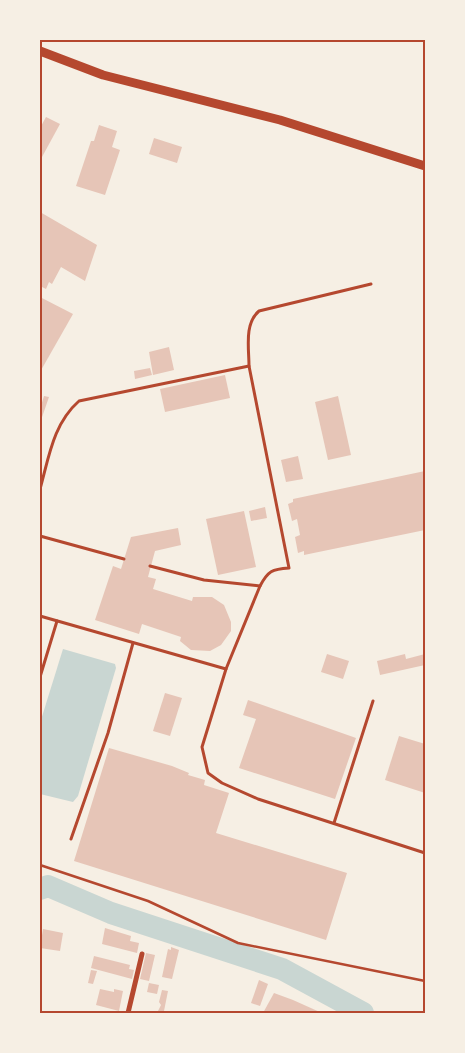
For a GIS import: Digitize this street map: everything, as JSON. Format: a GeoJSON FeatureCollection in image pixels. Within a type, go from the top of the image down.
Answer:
{"type":"FeatureCollection","features":[{"type":"Feature","properties":{"kind":"street"},"geometry":{"type":"LineString","coordinates":[[40,51],[102,75],[280,120],[425,166]]}},
{"type":"Feature","properties":{"kind":"street"},"geometry":{"type":"LineString","coordinates":[[128,1013],[142,954]]}},
{"type":"Feature","properties":{"kind":"lane"},"geometry":{"type":"LineString","coordinates":[[371,284],[259,311],[252,318],[249,334],[250,366],[289,568],[278,568],[267,573],[260,586],[226,669],[202,747],[208,772],[222,783],[240,792],[425,853]]}},
{"type":"Feature","properties":{"kind":"lane"},"geometry":{"type":"LineString","coordinates":[[40,489],[57,427],[66,412],[79,401],[250,366]]}},
{"type":"Feature","properties":{"kind":"lane"},"geometry":{"type":"LineString","coordinates":[[40,536],[124,559]]}},
{"type":"Feature","properties":{"kind":"lane"},"geometry":{"type":"LineString","coordinates":[[150,566],[204,580],[260,586]]}},
{"type":"Feature","properties":{"kind":"lane"},"geometry":{"type":"LineString","coordinates":[[40,616],[226,669]]}},
{"type":"Feature","properties":{"kind":"lane"},"geometry":{"type":"LineString","coordinates":[[40,678],[57,621]]}},
{"type":"Feature","properties":{"kind":"lane"},"geometry":{"type":"LineString","coordinates":[[71,839],[108,733],[133,643]]}},
{"type":"Feature","properties":{"kind":"lane"},"geometry":{"type":"LineString","coordinates":[[334,823],[373,701]]}},
{"type":"Feature","properties":{"kind":"path"},"geometry":{"type":"LineString","coordinates":[[40,865],[148,901],[238,943],[425,981]]}},
{"type":"Feature","properties":{"kind":"shaded area"},"geometry":{"type":"Polygon","coordinates":[[[63,649],[115,664],[116,668],[78,796],[73,802],[40,794],[40,723],[63,649]]]}},
{"type":"Feature","properties":{"kind":"building"},"geometry":{"type":"Polygon","coordinates":[[[46,117],[60,124],[42,157],[40,128],[46,117]]]}},
{"type":"Feature","properties":{"kind":"building"},"geometry":{"type":"Polygon","coordinates":[[[99,125],[117,131],[112,147],[120,150],[105,195],[76,186],[91,141],[94,141],[99,125]]]}},
{"type":"Feature","properties":{"kind":"building"},"geometry":{"type":"Polygon","coordinates":[[[154,138],[182,147],[177,163],[149,154],[154,138]]]}},
{"type":"Feature","properties":{"kind":"building"},"geometry":{"type":"Polygon","coordinates":[[[40,212],[97,245],[85,281],[61,267],[52,284],[49,282],[46,289],[40,286],[40,212]]]}},
{"type":"Feature","properties":{"kind":"building"},"geometry":{"type":"Polygon","coordinates":[[[40,297],[73,314],[40,372],[40,297]]]}},
{"type":"Feature","properties":{"kind":"building"},"geometry":{"type":"Polygon","coordinates":[[[169,347],[174,370],[153,375],[149,352],[169,347]]]}},
{"type":"Feature","properties":{"kind":"building"},"geometry":{"type":"Polygon","coordinates":[[[150,368],[152,375],[135,379],[134,371],[150,368]]]}},
{"type":"Feature","properties":{"kind":"building"},"geometry":{"type":"Polygon","coordinates":[[[225,375],[230,398],[165,412],[160,389],[225,375]]]}},
{"type":"Feature","properties":{"kind":"building"},"geometry":{"type":"Polygon","coordinates":[[[44,396],[49,397],[40,423],[40,409],[44,396]]]}},
{"type":"Feature","properties":{"kind":"building"},"geometry":{"type":"Polygon","coordinates":[[[338,396],[351,455],[328,460],[315,402],[338,396]]]}},
{"type":"Feature","properties":{"kind":"building"},"geometry":{"type":"Polygon","coordinates":[[[298,456],[303,479],[286,482],[281,460],[298,456]]]}},
{"type":"Feature","properties":{"kind":"building"},"geometry":{"type":"Polygon","coordinates":[[[425,471],[425,530],[304,555],[304,551],[298,553],[295,537],[300,535],[297,519],[292,521],[288,504],[293,502],[293,499],[425,471]]]}},
{"type":"Feature","properties":{"kind":"building"},"geometry":{"type":"Polygon","coordinates":[[[265,507],[267,518],[251,521],[249,511],[265,507]]]}},
{"type":"Feature","properties":{"kind":"building"},"geometry":{"type":"Polygon","coordinates":[[[244,511],[256,567],[218,575],[206,519],[244,511]]]}},
{"type":"Feature","properties":{"kind":"building"},"geometry":{"type":"Polygon","coordinates":[[[178,528],[181,545],[155,551],[148,577],[156,579],[153,589],[192,601],[193,597],[212,597],[224,605],[231,622],[231,631],[221,645],[210,651],[191,650],[180,641],[181,637],[142,624],[139,634],[95,620],[113,566],[121,569],[131,537],[178,528]]]}},
{"type":"Feature","properties":{"kind":"building"},"geometry":{"type":"Polygon","coordinates":[[[327,654],[349,661],[343,679],[321,672],[327,654]]]}},
{"type":"Feature","properties":{"kind":"building"},"geometry":{"type":"Polygon","coordinates":[[[405,654],[406,659],[425,654],[425,665],[380,675],[377,661],[405,654]]]}},
{"type":"Feature","properties":{"kind":"building"},"geometry":{"type":"Polygon","coordinates":[[[165,693],[182,698],[170,736],[153,731],[165,693]]]}},
{"type":"Feature","properties":{"kind":"building"},"geometry":{"type":"Polygon","coordinates":[[[248,700],[356,738],[335,799],[239,768],[256,719],[243,715],[248,700]]]}},
{"type":"Feature","properties":{"kind":"building"},"geometry":{"type":"Polygon","coordinates":[[[399,736],[425,744],[425,793],[385,780],[399,736]]]}},
{"type":"Feature","properties":{"kind":"building"},"geometry":{"type":"Polygon","coordinates":[[[109,748],[172,766],[189,773],[188,775],[205,780],[204,785],[229,793],[216,833],[347,873],[326,940],[74,861],[109,748]]]}},
{"type":"Feature","properties":{"kind":"building"},"geometry":{"type":"Polygon","coordinates":[[[105,928],[131,936],[130,941],[139,943],[137,953],[102,944],[105,928]]]}},
{"type":"Feature","properties":{"kind":"building"},"geometry":{"type":"Polygon","coordinates":[[[43,929],[63,933],[60,951],[40,948],[43,929]]]}},
{"type":"Feature","properties":{"kind":"building"},"geometry":{"type":"Polygon","coordinates":[[[171,947],[179,950],[172,979],[162,977],[168,949],[171,950],[171,947]]]}},
{"type":"Feature","properties":{"kind":"building"},"geometry":{"type":"Polygon","coordinates":[[[146,953],[155,955],[149,981],[140,979],[146,953]]]}},
{"type":"Feature","properties":{"kind":"building"},"geometry":{"type":"Polygon","coordinates":[[[94,956],[130,965],[129,969],[134,970],[132,979],[91,968],[94,956]]]}},
{"type":"Feature","properties":{"kind":"building"},"geometry":{"type":"Polygon","coordinates":[[[91,970],[97,971],[93,984],[88,983],[91,970]]]}},
{"type":"Feature","properties":{"kind":"building"},"geometry":{"type":"Polygon","coordinates":[[[259,980],[268,984],[260,1006],[251,1003],[259,980]]]}},
{"type":"Feature","properties":{"kind":"building"},"geometry":{"type":"Polygon","coordinates":[[[149,983],[159,985],[157,994],[147,992],[149,983]]]}},
{"type":"Feature","properties":{"kind":"building"},"geometry":{"type":"Polygon","coordinates":[[[100,989],[114,992],[114,989],[123,991],[119,1011],[96,1005],[100,989]]]}},
{"type":"Feature","properties":{"kind":"building"},"geometry":{"type":"Polygon","coordinates":[[[162,990],[168,991],[164,1013],[157,1013],[161,1005],[159,1002],[162,990]]]}},
{"type":"Feature","properties":{"kind":"building"},"geometry":{"type":"Polygon","coordinates":[[[274,993],[293,1000],[322,1013],[263,1013],[274,993]]]}},
{"type":"Feature","properties":{"kind":"waterway"},"geometry":{"type":"LineString","coordinates":[[40,889],[48,886],[111,913],[282,969],[363,1013]]}}]}
